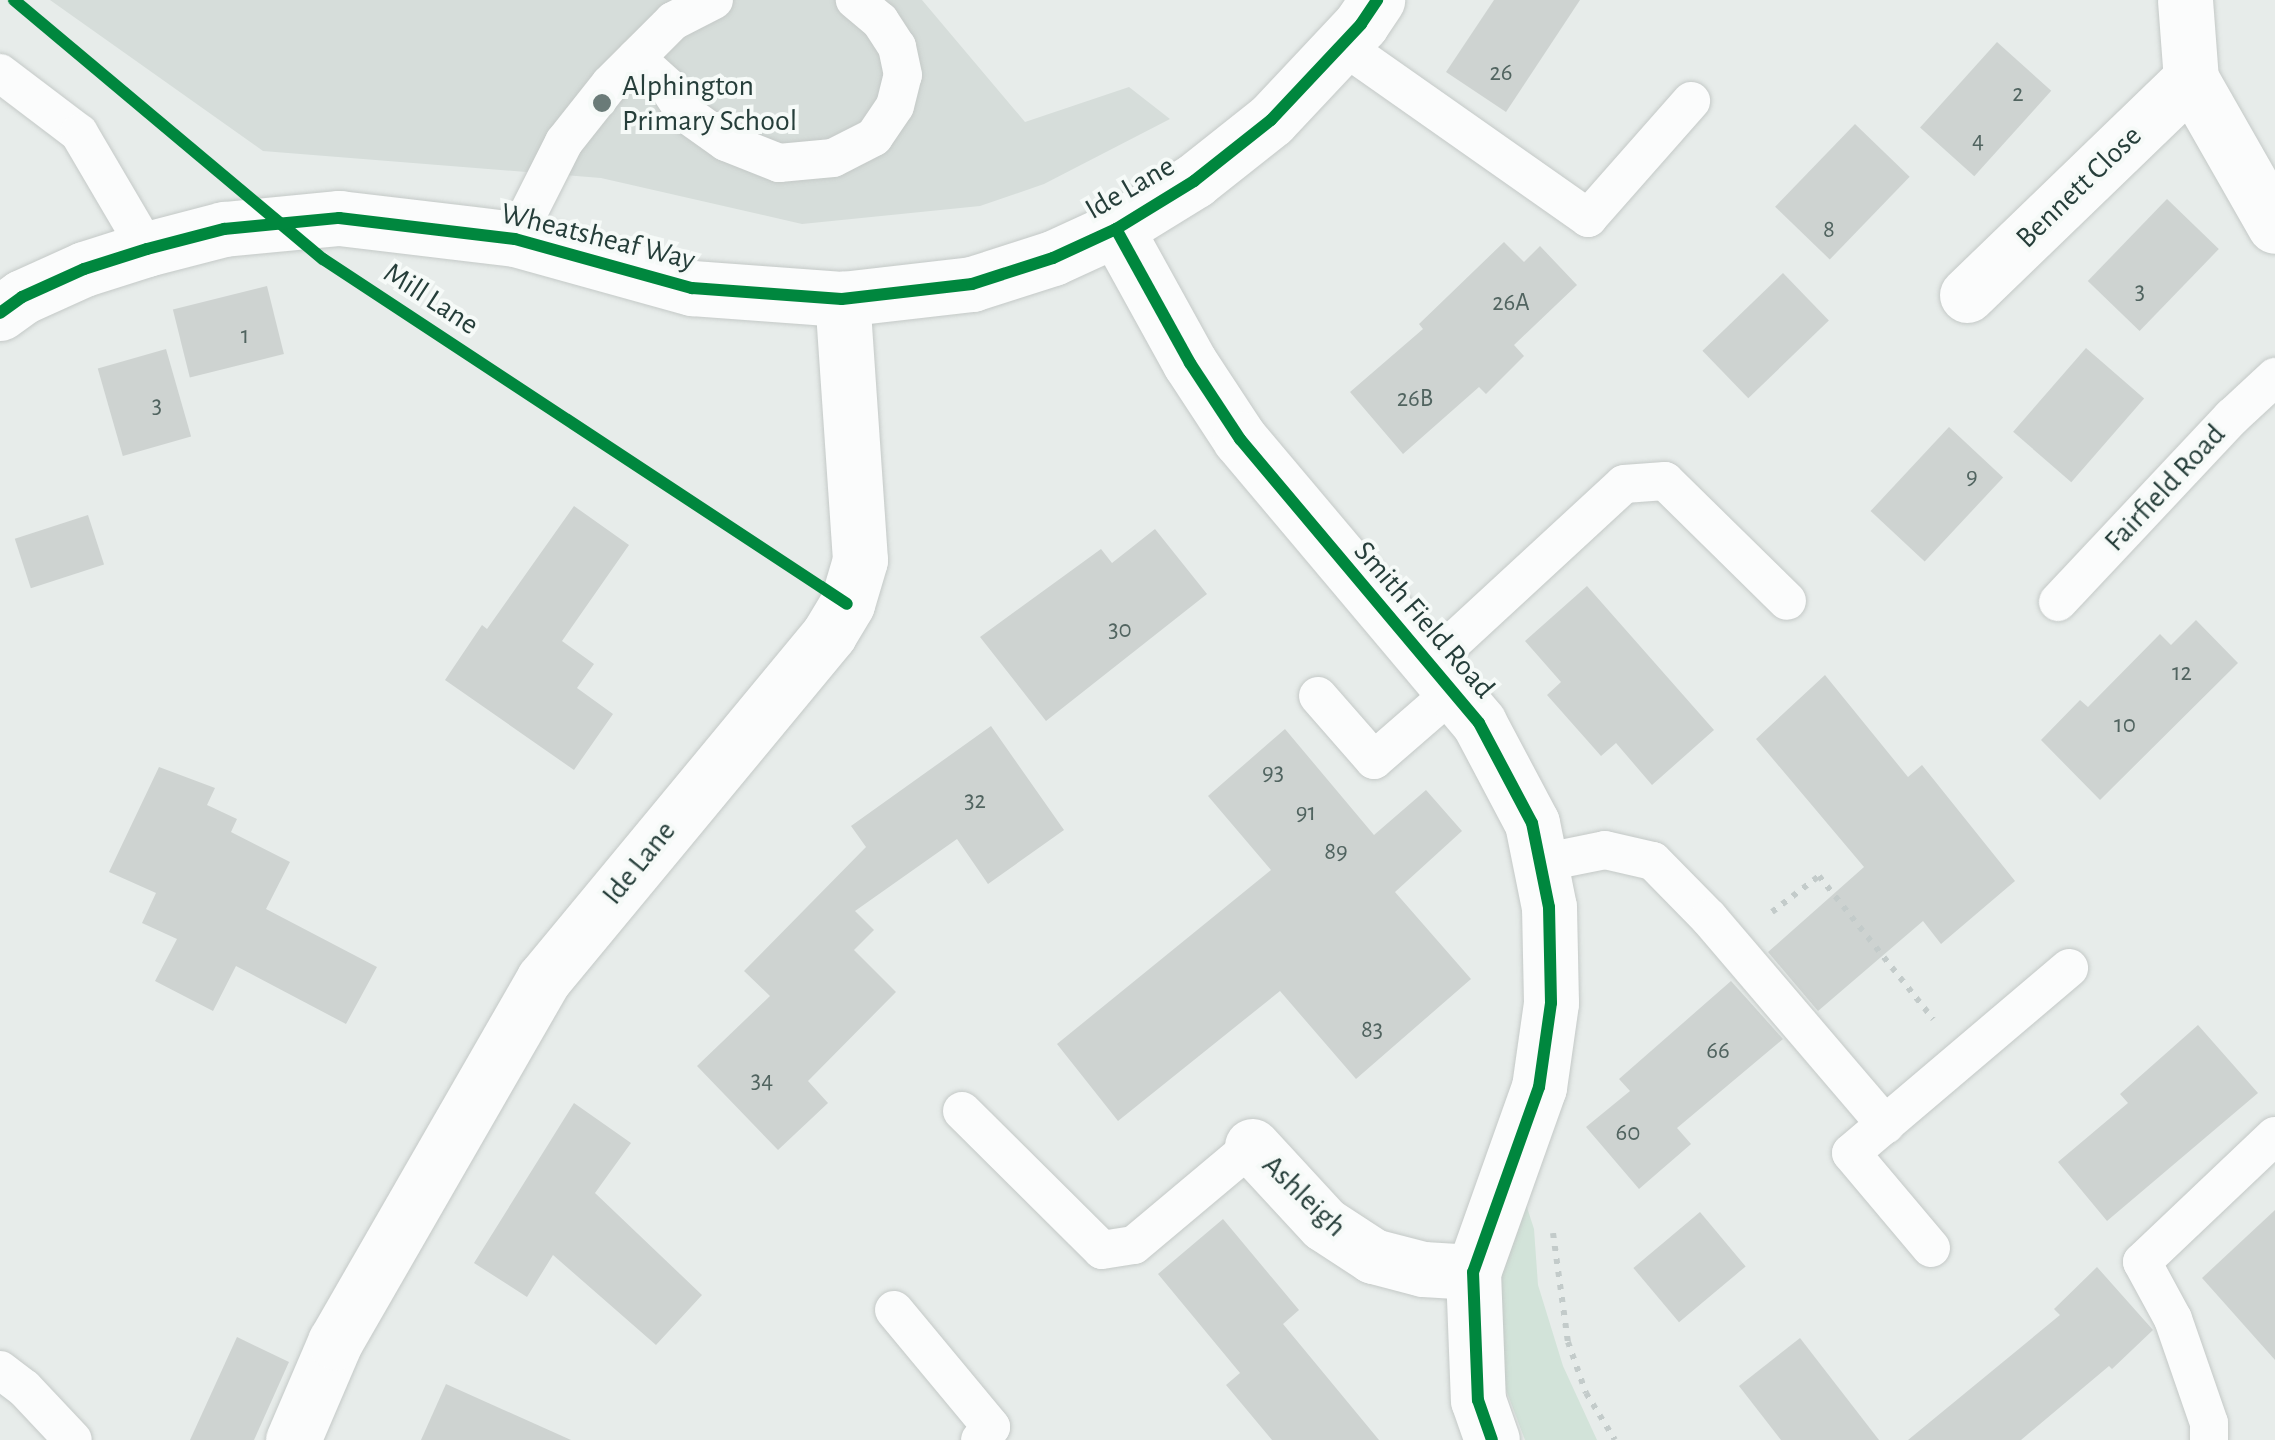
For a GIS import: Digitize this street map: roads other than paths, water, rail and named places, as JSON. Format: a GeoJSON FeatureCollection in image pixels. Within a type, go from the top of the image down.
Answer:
{"type":"FeatureCollection","features":[{"type":"Feature","properties":{"kind":"street","name":"Ide Lane"},"geometry":{"type":"LineString","coordinates":[[293,1440],[335,1342],[543,980],[828,634],[847,604],[860,560],[842,299],[972,284],[1054,258],[1116,229],[1194,181],[1271,120],[1342,46],[1378,0]]}},
{"type":"Feature","properties":{"kind":"street"},"geometry":{"type":"LineString","coordinates":[[2185,0],[2191,79],[2275,226]]}},
{"type":"Feature","properties":{"kind":"street","name":"Bennett Close"},"geometry":{"type":"LineString","coordinates":[[1967,295],[2191,79]]}},
{"type":"Feature","properties":{"kind":"street","name":"Wheatsheaf Way"},"geometry":{"type":"LineString","coordinates":[[0,313],[22,298],[84,269],[146,249],[224,229],[339,218],[515,239],[692,288],[842,299]]}},
{"type":"Feature","properties":{"kind":"street","name":"Smith Field Road"},"geometry":{"type":"LineString","coordinates":[[1116,229],[1190,363],[1240,439],[1480,722],[1532,823],[1553,950],[1551,1003],[1539,1087],[1473,1272],[1478,1400],[1492,1440]]}},
{"type":"Feature","properties":{"kind":"street","name":"Ashleigh"},"geometry":{"type":"LineString","coordinates":[[1252,1146],[1324,1224],[1373,1256],[1423,1268],[1473,1272]]}},
{"type":"Feature","properties":{"kind":"lane"},"geometry":{"type":"LineString","coordinates":[[515,239],[564,142],[673,21],[714,0]]}},
{"type":"Feature","properties":{"kind":"lane"},"geometry":{"type":"LineString","coordinates":[[636,58],[668,87],[685,113],[726,142],[780,163],[833,158],[874,136],[895,106],[902,75],[897,46],[880,21],[855,0]]}},
{"type":"Feature","properties":{"kind":"lane"},"geometry":{"type":"LineString","coordinates":[[1342,46],[1588,218],[1692,101]]}},
{"type":"Feature","properties":{"kind":"lane"},"geometry":{"type":"LineString","coordinates":[[0,73],[79,133],[146,249]]}},
{"type":"Feature","properties":{"kind":"lane","name":"Fairfield Road"},"geometry":{"type":"LineString","coordinates":[[2058,602],[2232,416],[2275,377]]}},
{"type":"Feature","properties":{"kind":"lane"},"geometry":{"type":"LineString","coordinates":[[1318,696],[1374,760],[1440,678],[1624,484],[1664,481],[1787,601]]}},
{"type":"Feature","properties":{"kind":"lane"},"geometry":{"type":"LineString","coordinates":[[1541,863],[1604,850],[1653,860],[1731,944],[1886,1125]]}},
{"type":"Feature","properties":{"kind":"lane"},"geometry":{"type":"LineString","coordinates":[[1932,1248],[1852,1153],[2069,968]]}},
{"type":"Feature","properties":{"kind":"lane"},"geometry":{"type":"LineString","coordinates":[[962,1112],[1102,1250],[1134,1245],[1252,1146]]}},
{"type":"Feature","properties":{"kind":"lane"},"geometry":{"type":"LineString","coordinates":[[2209,1440],[2209,1424],[2173,1319],[2142,1262],[2275,1136]]}},
{"type":"Feature","properties":{"kind":"lane"},"geometry":{"type":"LineString","coordinates":[[894,1310],[991,1427],[980,1440]]}},
{"type":"Feature","properties":{"kind":"lane"},"geometry":{"type":"LineString","coordinates":[[0,1370],[24,1388],[73,1440]]}},
{"type":"Feature","properties":{"kind":"place","name":"Alphington Primary School"},"geometry":{"type":"Point","coordinates":[602,103]}}]}
